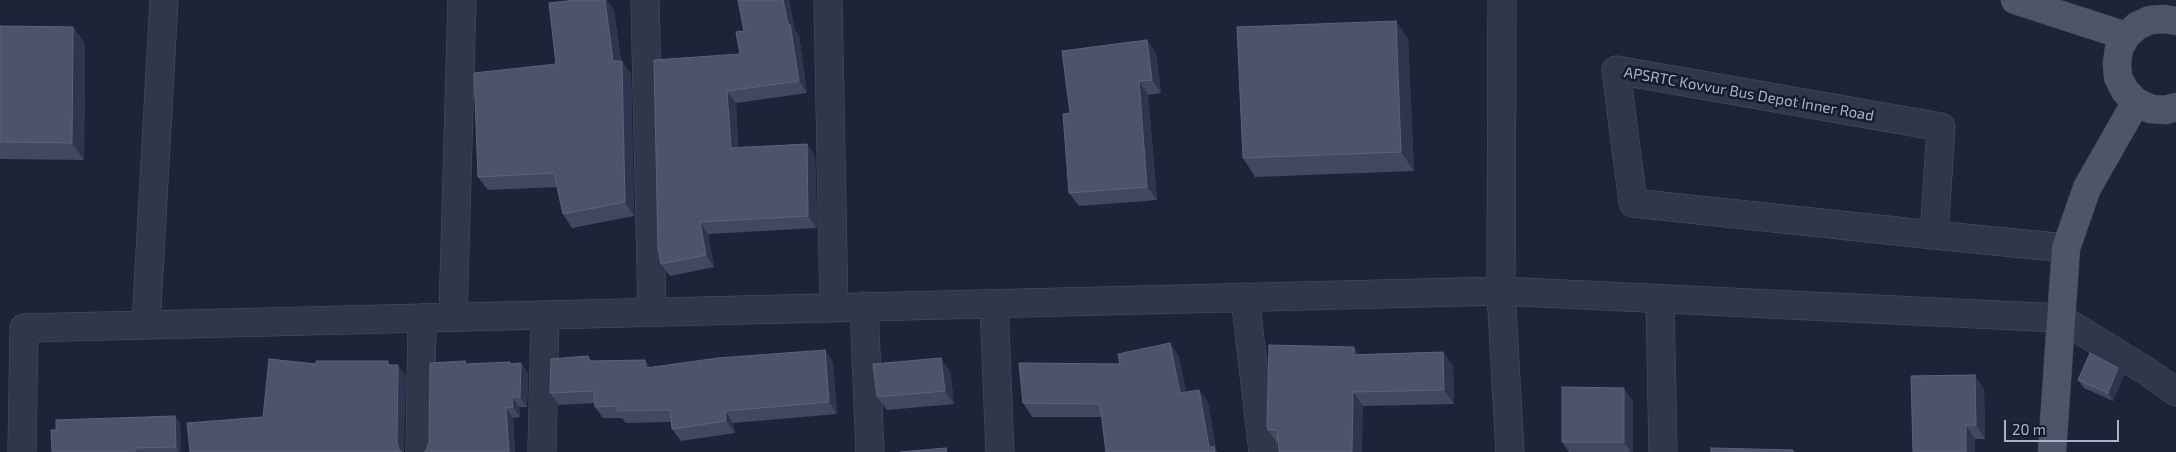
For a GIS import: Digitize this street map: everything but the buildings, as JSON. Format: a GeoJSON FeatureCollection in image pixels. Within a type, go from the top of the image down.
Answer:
{"type":"FeatureCollection","features":[{"type":"Feature","properties":{"kind":"main road"},"geometry":{"type":"LineString","coordinates":[[2015,0],[2126,36]]}},
{"type":"Feature","properties":{"kind":"main road"},"geometry":{"type":"LineString","coordinates":[[2176,21],[2164,18],[2150,20],[2137,26],[2126,36],[2119,49],[2116,63],[2118,77],[2125,91],[2136,102],[2151,109],[2166,110],[2176,107]]}},
{"type":"Feature","properties":{"kind":"main road"},"geometry":{"type":"LineString","coordinates":[[2052,452],[2066,248],[2087,188],[2136,102]]}},
{"type":"Feature","properties":{"kind":"street"},"geometry":{"type":"LineString","coordinates":[[146,325],[164,0]]}},
{"type":"Feature","properties":{"kind":"street"},"geometry":{"type":"LineString","coordinates":[[452,317],[462,0]]}},
{"type":"Feature","properties":{"kind":"street"},"geometry":{"type":"LineString","coordinates":[[645,0],[652,312]]}},
{"type":"Feature","properties":{"kind":"street"},"geometry":{"type":"LineString","coordinates":[[828,0],[834,308]]}},
{"type":"Feature","properties":{"kind":"street"},"geometry":{"type":"LineString","coordinates":[[1502,0],[1501,291],[1510,452]]}},
{"type":"Feature","properties":{"kind":"street","name":"APSRTC Kovvur Bus Depot Inner Road"},"geometry":{"type":"LineString","coordinates":[[1934,235],[1941,127],[1616,70],[1633,203],[1934,235],[2066,248]]}},
{"type":"Feature","properties":{"kind":"street"},"geometry":{"type":"LineString","coordinates":[[22,452],[24,328],[1501,291],[2060,318],[2148,372],[2176,392]]}},
{"type":"Feature","properties":{"kind":"street"},"geometry":{"type":"LineString","coordinates":[[1245,297],[1263,452]]}},
{"type":"Feature","properties":{"kind":"street"},"geometry":{"type":"LineString","coordinates":[[1660,298],[1663,452]]}},
{"type":"Feature","properties":{"kind":"street"},"geometry":{"type":"LineString","coordinates":[[994,304],[1000,452]]}},
{"type":"Feature","properties":{"kind":"street"},"geometry":{"type":"LineString","coordinates":[[864,306],[870,452]]}},
{"type":"Feature","properties":{"kind":"street"},"geometry":{"type":"LineString","coordinates":[[542,452],[545,315]]}},
{"type":"Feature","properties":{"kind":"street"},"geometry":{"type":"LineString","coordinates":[[420,452],[422,318]]}}]}
